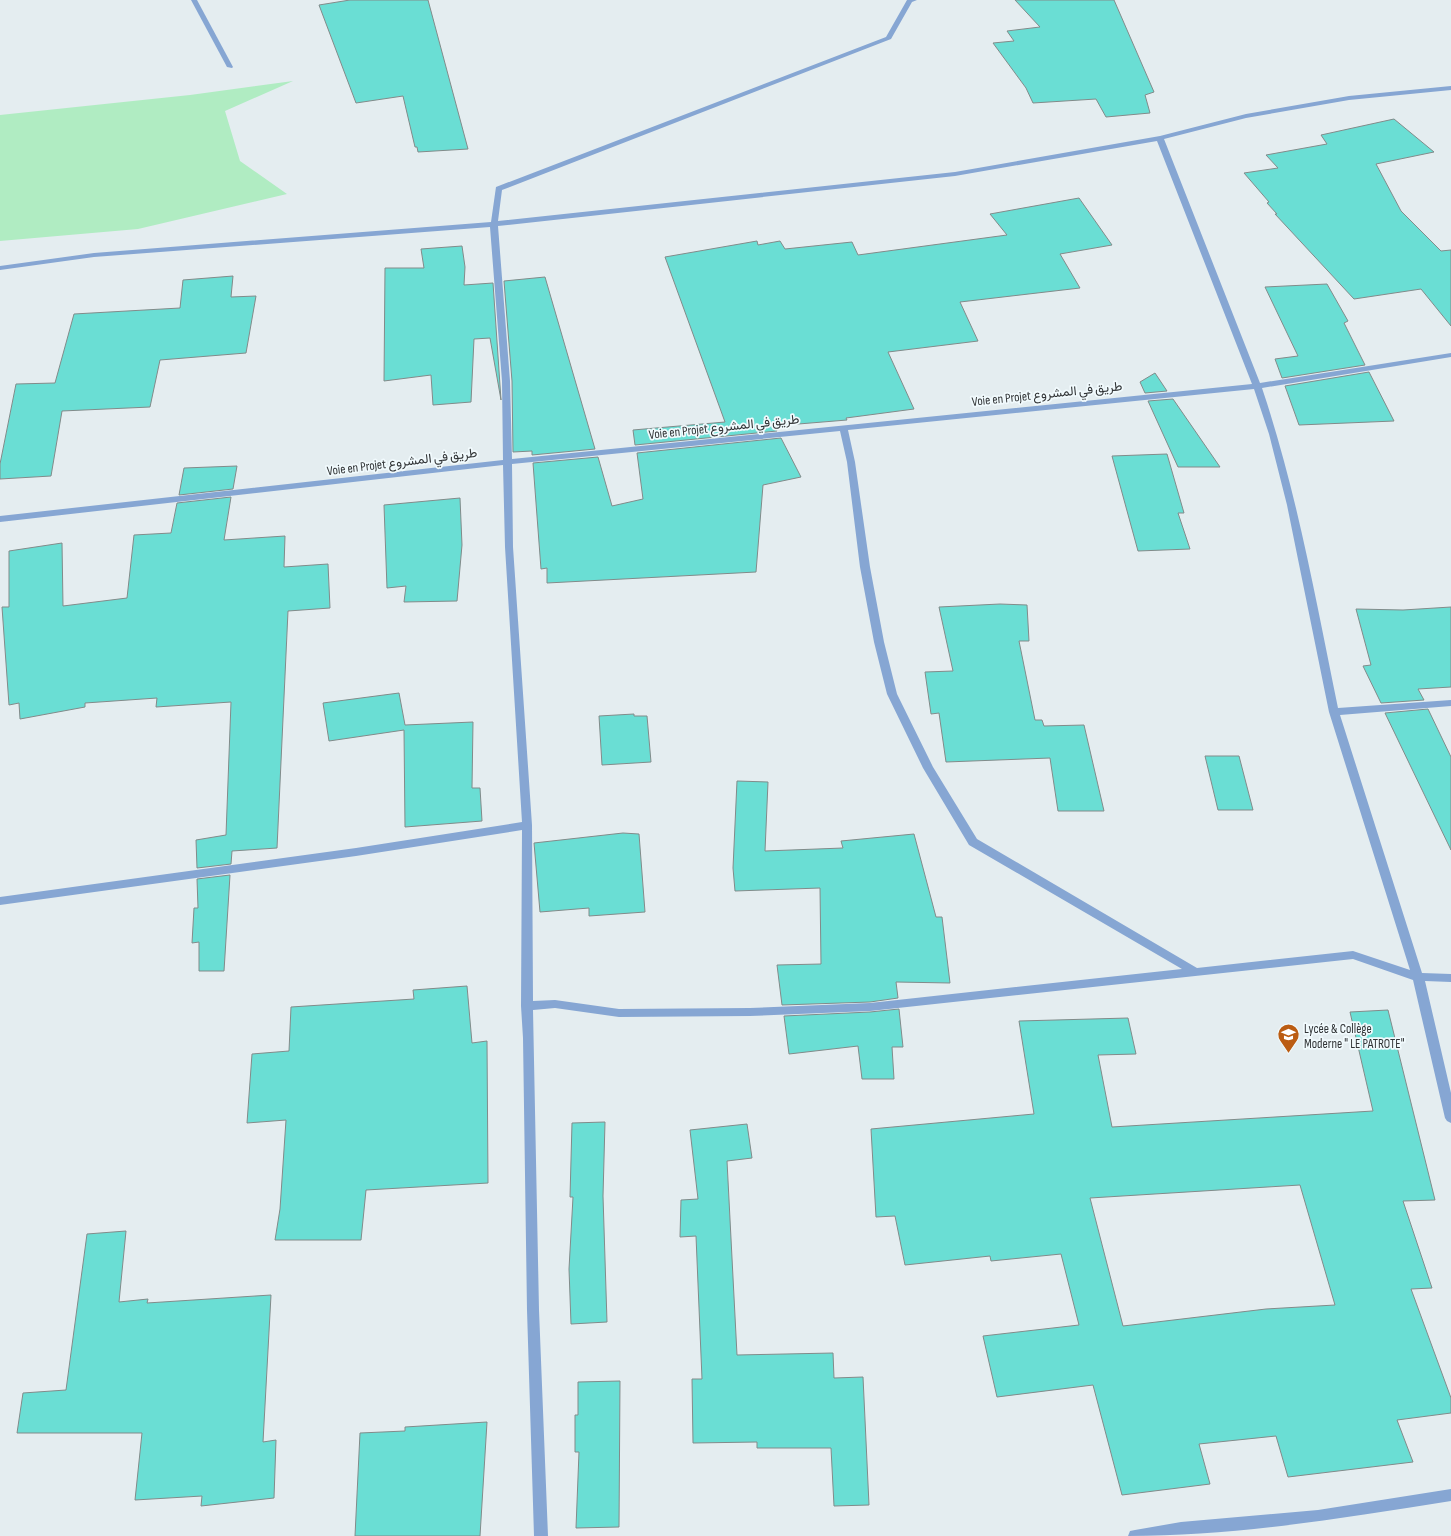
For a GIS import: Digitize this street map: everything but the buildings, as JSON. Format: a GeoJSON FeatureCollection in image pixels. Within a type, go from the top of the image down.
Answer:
{"type":"FeatureCollection","features":[{"type":"Feature","properties":{"kind":"street"},"geometry":{"type":"LineString","coordinates":[[194,0],[230,67]]}},
{"type":"Feature","properties":{"kind":"street"},"geometry":{"type":"LineString","coordinates":[[541,1536],[533,1318],[529,1038],[527,1006],[527,825],[509,546],[506,381],[494,224],[499,189],[889,38],[910,1],[914,0]]}},
{"type":"Feature","properties":{"kind":"street"},"geometry":{"type":"LineString","coordinates":[[0,268],[94,255],[494,224],[955,174],[1160,138],[1246,116],[1349,98],[1451,88]]}},
{"type":"Feature","properties":{"kind":"street"},"geometry":{"type":"LineString","coordinates":[[1160,138],[1257,386],[1272,434],[1291,505],[1334,712],[1418,977],[1451,1118]]}},
{"type":"Feature","properties":{"kind":"street","name":"Voie en Projet طريق في المشروع"},"geometry":{"type":"LineString","coordinates":[[0,519],[508,462],[1257,386],[1451,354]]}},
{"type":"Feature","properties":{"kind":"street"},"geometry":{"type":"LineString","coordinates":[[843,427],[851,462],[865,567],[879,642],[892,694],[928,768],[973,842],[1197,973]]}},
{"type":"Feature","properties":{"kind":"street"},"geometry":{"type":"LineString","coordinates":[[1334,712],[1451,703]]}},
{"type":"Feature","properties":{"kind":"street"},"geometry":{"type":"LineString","coordinates":[[0,901],[356,852],[527,825]]}},
{"type":"Feature","properties":{"kind":"street"},"geometry":{"type":"LineString","coordinates":[[527,1006],[555,1004],[618,1013],[750,1012],[870,1007],[1353,955],[1418,977],[1451,978]]}},
{"type":"Feature","properties":{"kind":"street"},"geometry":{"type":"LineString","coordinates":[[1135,1536],[1181,1528],[1318,1516],[1451,1495]]}},
{"type":"Feature","properties":{"kind":"green space"},"geometry":{"type":"Polygon","coordinates":[[[293,81],[225,111],[240,161],[287,194],[138,229],[0,241],[0,115],[190,95],[293,81]]]}},
{"type":"Feature","properties":{"kind":"place","name":"Lycée & Collège Moderne \" LE PATROTE\""},"geometry":{"type":"Point","coordinates":[1289,1054]}}]}
